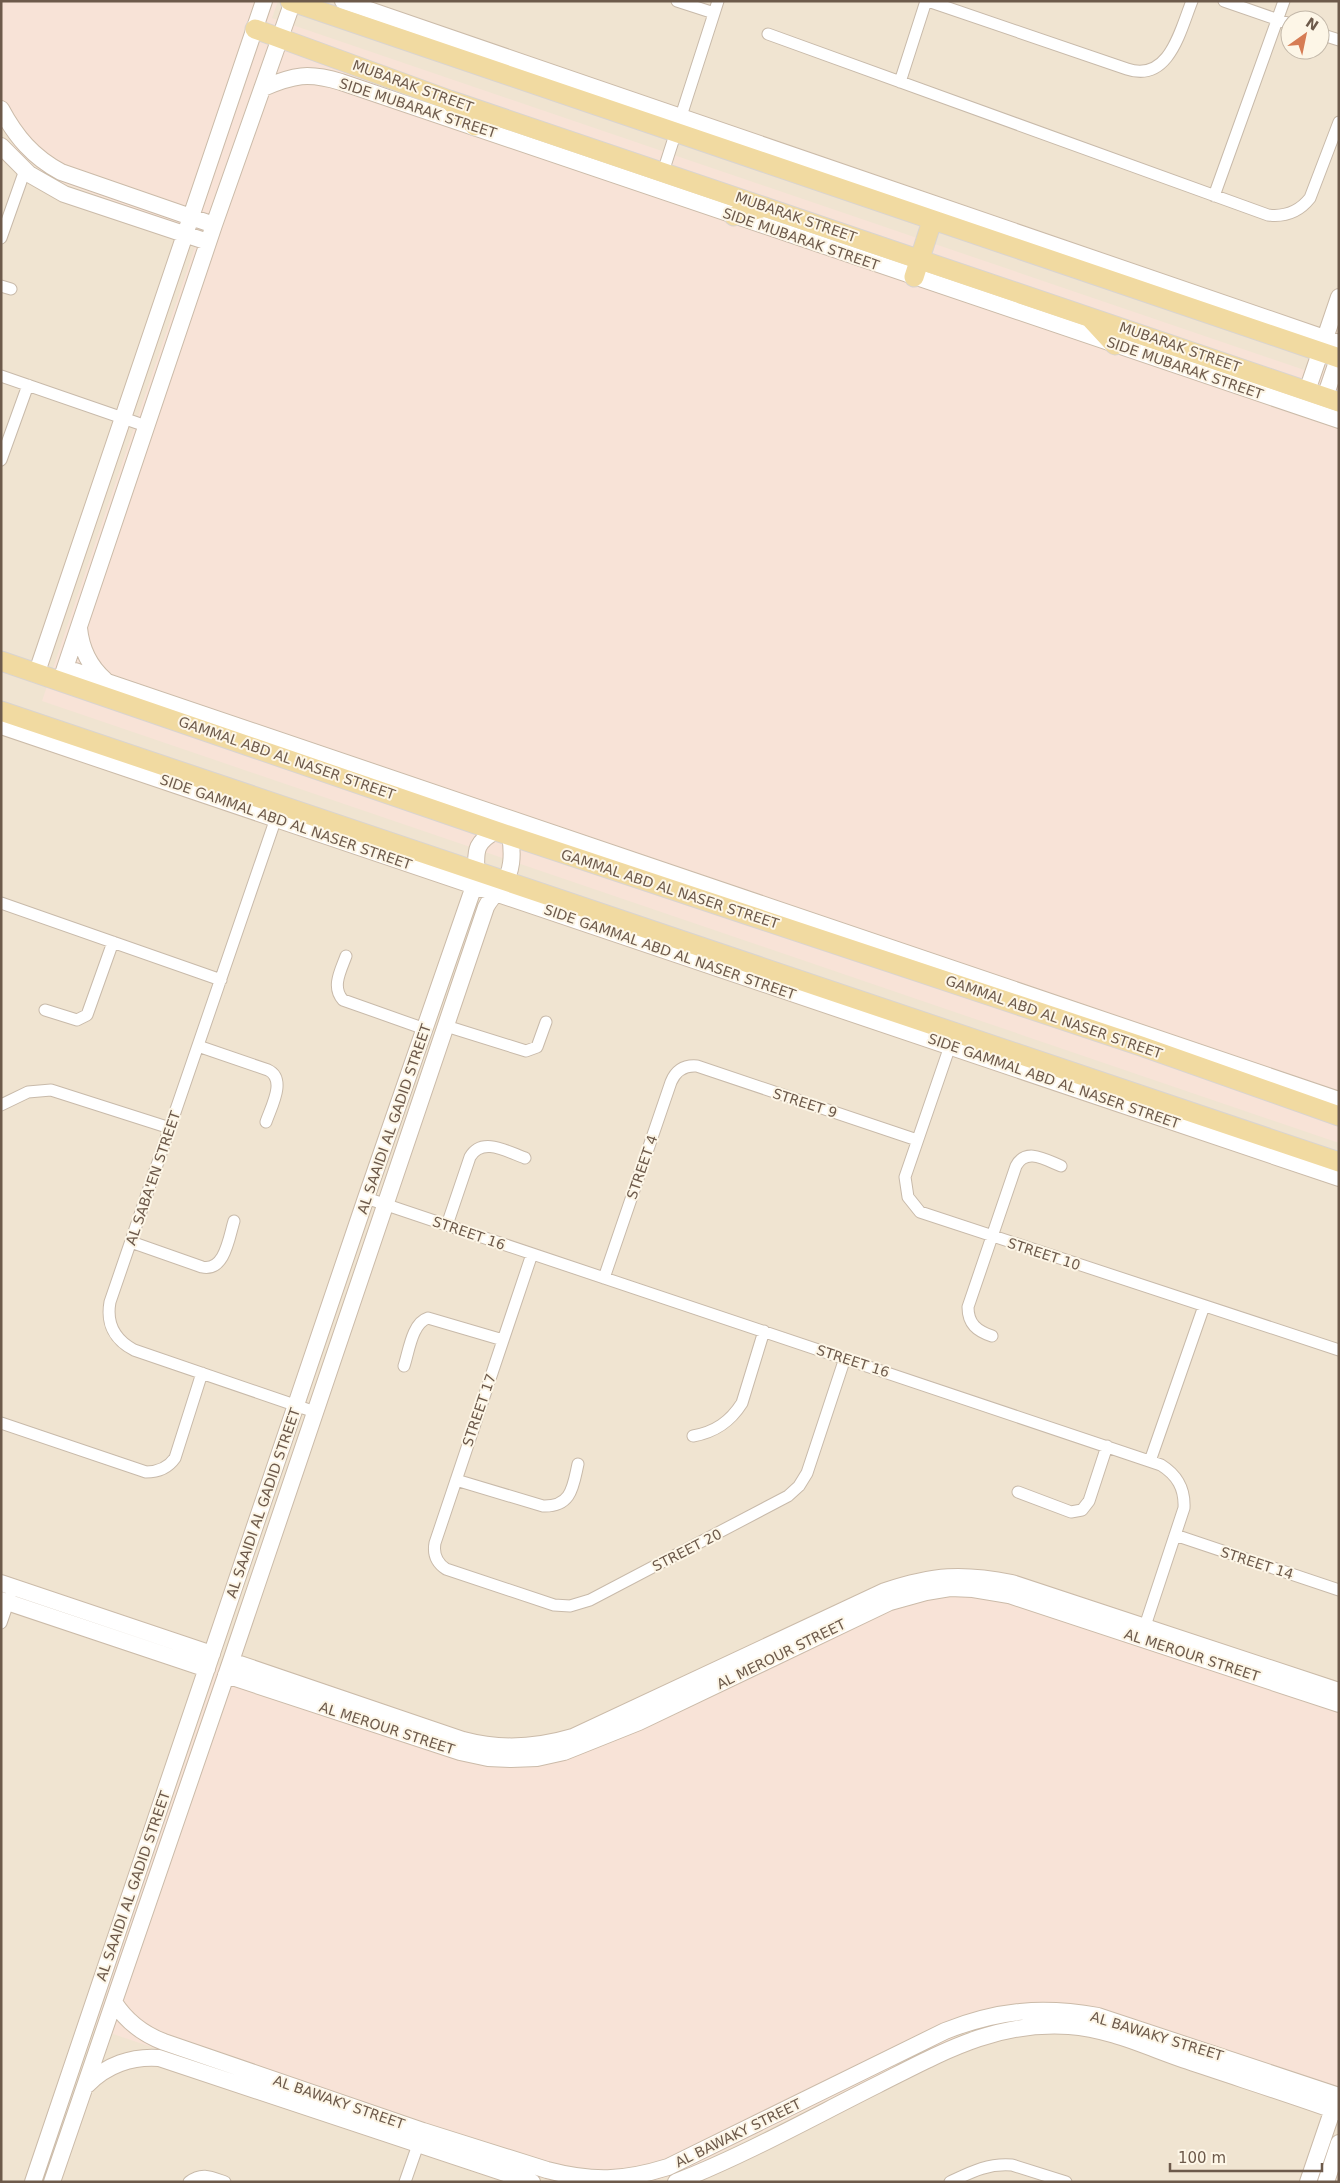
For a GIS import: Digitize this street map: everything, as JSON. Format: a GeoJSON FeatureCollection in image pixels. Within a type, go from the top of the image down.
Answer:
{"type":"FeatureCollection","features":[{"type":"Feature","properties":{"kind":"main road"},"geometry":{"type":"LineString","coordinates":[[292,2],[678,126],[932,221],[1333,351]]}},
{"type":"Feature","properties":{"kind":"main road","name":"MUBARAK STREET"},"geometry":{"type":"LineString","coordinates":[[255,29],[449,100],[1332,400]]}},
{"type":"Feature","properties":{"kind":"main road"},"geometry":{"type":"LineString","coordinates":[[449,100],[475,126]]}},
{"type":"Feature","properties":{"kind":"main road"},"geometry":{"type":"LineString","coordinates":[[734,216],[765,206]]}},
{"type":"Feature","properties":{"kind":"main road"},"geometry":{"type":"LineString","coordinates":[[914,277],[932,221]]}},
{"type":"Feature","properties":{"kind":"main road"},"geometry":{"type":"LineString","coordinates":[[1088,316],[1115,345]]}},
{"type":"Feature","properties":{"kind":"main road","name":"GAMMAL ABD AL NASER STREET"},"geometry":{"type":"LineString","coordinates":[[1,661],[230,732],[503,833],[670,880],[904,959],[1142,1040],[1339,1116]]}},
{"type":"Feature","properties":{"kind":"main road"},"geometry":{"type":"LineString","coordinates":[[1,711],[202,786],[475,879],[1339,1162]]}},
{"type":"Feature","properties":{"kind":"street"},"geometry":{"type":"LineString","coordinates":[[37,672],[264,1]]}},
{"type":"Feature","properties":{"kind":"street"},"geometry":{"type":"LineString","coordinates":[[343,1],[678,126],[1333,351]]}},
{"type":"Feature","properties":{"kind":"street"},"geometry":{"type":"LineString","coordinates":[[678,1],[714,13]]}},
{"type":"Feature","properties":{"kind":"street"},"geometry":{"type":"LineString","coordinates":[[664,172],[718,1]]}},
{"type":"Feature","properties":{"kind":"street"},"geometry":{"type":"LineString","coordinates":[[900,82],[927,1],[1127,69],[1141,72],[1155,68],[1166,60],[1192,1]]}},
{"type":"Feature","properties":{"kind":"street"},"geometry":{"type":"LineString","coordinates":[[1224,1],[1280,20]]}},
{"type":"Feature","properties":{"kind":"street"},"geometry":{"type":"LineString","coordinates":[[1214,196],[1284,1]]}},
{"type":"Feature","properties":{"kind":"street"},"geometry":{"type":"LineString","coordinates":[[62,680],[78,627],[208,242],[292,2]]}},
{"type":"Feature","properties":{"kind":"street"},"geometry":{"type":"LineString","coordinates":[[768,34],[1268,215],[1281,216],[1294,212],[1306,204],[1313,192],[1339,122]]}},
{"type":"Feature","properties":{"kind":"street","name":"SIDE MUBARAK STREET"},"geometry":{"type":"LineString","coordinates":[[263,88],[298,75],[323,77],[475,126],[734,216],[1339,420]]}},
{"type":"Feature","properties":{"kind":"street"},"geometry":{"type":"LineString","coordinates":[[1,109],[13,132],[21,142],[51,167],[80,181],[214,225]]}},
{"type":"Feature","properties":{"kind":"street"},"geometry":{"type":"LineString","coordinates":[[1,146],[25,170],[64,194],[208,242]]}},
{"type":"Feature","properties":{"kind":"street"},"geometry":{"type":"LineString","coordinates":[[1,238],[25,170]]}},
{"type":"Feature","properties":{"kind":"street"},"geometry":{"type":"LineString","coordinates":[[1332,400],[1333,351],[1339,297]]}},
{"type":"Feature","properties":{"kind":"street"},"geometry":{"type":"LineString","coordinates":[[1307,391],[1333,351]]}},
{"type":"Feature","properties":{"kind":"street"},"geometry":{"type":"LineString","coordinates":[[1,376],[146,426]]}},
{"type":"Feature","properties":{"kind":"street"},"geometry":{"type":"LineString","coordinates":[[1,460],[28,385]]}},
{"type":"Feature","properties":{"kind":"street"},"geometry":{"type":"LineString","coordinates":[[78,627],[85,654],[96,671],[111,684]]}},
{"type":"Feature","properties":{"kind":"street"},"geometry":{"type":"LineString","coordinates":[[62,680],[67,673],[72,671],[111,684],[230,732],[670,880]]}},
{"type":"Feature","properties":{"kind":"street","name":"SIDE GAMMAL ABD AL NASER STREET"},"geometry":{"type":"LineString","coordinates":[[1,726],[202,786],[276,818],[347,835]]}},
{"type":"Feature","properties":{"kind":"street","name":"AL SABA'EN STREET"},"geometry":{"type":"LineString","coordinates":[[276,818],[110,1302],[109,1318],[113,1330],[122,1342],[134,1350],[315,1412]]}},
{"type":"Feature","properties":{"kind":"street","name":"AL SAAIDI AL GADID STREET"},"geometry":{"type":"LineString","coordinates":[[33,2182],[475,879],[474,861],[478,845],[486,837],[503,833],[512,862],[500,887],[486,907],[199,1757],[52,2182]]}},
{"type":"Feature","properties":{"kind":"street","name":"SIDE GAMMAL ABD AL NASER STREET"},"geometry":{"type":"LineString","coordinates":[[500,887],[950,1046],[1339,1178]]}},
{"type":"Feature","properties":{"kind":"street"},"geometry":{"type":"LineString","coordinates":[[1,903],[221,980]]}},
{"type":"Feature","properties":{"kind":"street"},"geometry":{"type":"LineString","coordinates":[[45,1010],[77,1020],[85,1018],[113,942]]}},
{"type":"Feature","properties":{"kind":"street"},"geometry":{"type":"LineString","coordinates":[[346,956],[336,985],[337,993],[343,1000],[425,1029]]}},
{"type":"Feature","properties":{"kind":"street"},"geometry":{"type":"LineString","coordinates":[[446,1026],[526,1051],[537,1047],[546,1022]]}},
{"type":"Feature","properties":{"kind":"street"},"geometry":{"type":"LineString","coordinates":[[1142,1040],[1339,1100]]}},
{"type":"Feature","properties":{"kind":"street"},"geometry":{"type":"LineString","coordinates":[[198,1046],[268,1070],[274,1074],[278,1085],[266,1122]]}},
{"type":"Feature","properties":{"kind":"street","name":"STREET 10"},"geometry":{"type":"LineString","coordinates":[[950,1046],[905,1177],[905,1190],[911,1203],[926,1215],[1339,1350]]}},
{"type":"Feature","properties":{"kind":"street","name":"STREET 9"},"geometry":{"type":"LineString","coordinates":[[692,1066],[917,1140]]}},
{"type":"Feature","properties":{"kind":"street","name":"STREET 4"},"geometry":{"type":"LineString","coordinates":[[604,1278],[673,1078],[682,1069],[692,1066]]}},
{"type":"Feature","properties":{"kind":"street"},"geometry":{"type":"LineString","coordinates":[[1,1105],[28,1092],[51,1090],[170,1128]]}},
{"type":"Feature","properties":{"kind":"street"},"geometry":{"type":"LineString","coordinates":[[447,1225],[470,1157],[474,1151],[482,1147],[491,1146],[525,1158]]}},
{"type":"Feature","properties":{"kind":"street"},"geometry":{"type":"LineString","coordinates":[[992,1336],[982,1333],[974,1327],[968,1312],[1016,1166],[1020,1159],[1034,1156],[1061,1166]]}},
{"type":"Feature","properties":{"kind":"street","name":"STREET 16"},"geometry":{"type":"LineString","coordinates":[[366,1198],[1107,1446],[1168,1469],[1182,1488],[1184,1508],[1142,1633]]}},
{"type":"Feature","properties":{"kind":"street"},"geometry":{"type":"LineString","coordinates":[[131,1242],[209,1268],[216,1265],[221,1259],[234,1221]]}},
{"type":"Feature","properties":{"kind":"street","name":"STREET 17"},"geometry":{"type":"LineString","coordinates":[[442,1566],[436,1558],[434,1548],[532,1254]]}},
{"type":"Feature","properties":{"kind":"street"},"geometry":{"type":"LineString","coordinates":[[1150,1461],[1204,1306]]}},
{"type":"Feature","properties":{"kind":"street"},"geometry":{"type":"LineString","coordinates":[[404,1366],[416,1328],[421,1321],[428,1318],[503,1340]]}},
{"type":"Feature","properties":{"kind":"street"},"geometry":{"type":"LineString","coordinates":[[693,1436],[720,1427],[738,1410],[742,1403],[764,1331]]}},
{"type":"Feature","properties":{"kind":"street","name":"STREET 20"},"geometry":{"type":"LineString","coordinates":[[442,1566],[554,1605],[570,1606],[590,1600],[782,1501],[794,1492],[807,1473],[845,1358]]}},
{"type":"Feature","properties":{"kind":"street"},"geometry":{"type":"LineString","coordinates":[[1,1423],[146,1472],[153,1472],[167,1467],[175,1458],[202,1373]]}},
{"type":"Feature","properties":{"kind":"street"},"geometry":{"type":"LineString","coordinates":[[1018,1492],[1071,1512],[1082,1510],[1089,1501],[1107,1446]]}},
{"type":"Feature","properties":{"kind":"street"},"geometry":{"type":"LineString","coordinates":[[456,1480],[549,1506],[560,1503],[570,1495],[573,1490],[578,1464]]}},
{"type":"Feature","properties":{"kind":"street","name":"STREET 14"},"geometry":{"type":"LineString","coordinates":[[1175,1536],[1339,1590]]}},
{"type":"Feature","properties":{"kind":"street","name":"AL MEROUR STREET"},"geometry":{"type":"LineString","coordinates":[[229,1668],[463,1740],[489,1746],[523,1747],[561,1740],[636,1716],[818,1629],[875,1595],[936,1577],[962,1576],[1012,1584],[1339,1704]]}},
{"type":"Feature","properties":{"kind":"street"},"geometry":{"type":"LineString","coordinates":[[1,1623],[6,1593],[210,1661]]}},
{"type":"Feature","properties":{"kind":"street","name":"AL MEROUR STREET"},"geometry":{"type":"LineString","coordinates":[[1142,1633],[1339,1691]]}},
{"type":"Feature","properties":{"kind":"street"},"geometry":{"type":"LineString","coordinates":[[179,1750],[199,1757]]}},
{"type":"Feature","properties":{"kind":"street","name":"AL BAWAKY STREET"},"geometry":{"type":"LineString","coordinates":[[114,2002],[126,2018],[151,2037],[532,2182]]}},
{"type":"Feature","properties":{"kind":"street","name":"AL BAWAKY STREET"},"geometry":{"type":"LineString","coordinates":[[85,2086],[108,2068],[126,2061],[159,2058],[420,2138],[567,2175],[608,2180],[649,2173],[687,2159],[945,2031],[969,2021],[1020,2010],[1060,2010],[1098,2016],[1337,2103]]}},
{"type":"Feature","properties":{"kind":"street","name":"AL BAWAKY STREET"},"geometry":{"type":"LineString","coordinates":[[676,2182],[743,2152],[954,2047],[999,2031],[1022,2027],[1070,2026],[1118,2035],[1187,2061],[1337,2103]]}},
{"type":"Feature","properties":{"kind":"street"},"geometry":{"type":"LineString","coordinates":[[145,2058],[151,2037]]}},
{"type":"Feature","properties":{"kind":"street"},"geometry":{"type":"LineString","coordinates":[[1308,2182],[1337,2103]]}},
{"type":"Feature","properties":{"kind":"street"},"geometry":{"type":"LineString","coordinates":[[405,2182],[420,2138]]}},
{"type":"Feature","properties":{"kind":"street"},"geometry":{"type":"LineString","coordinates":[[1326,2182],[1339,2143]]}},
{"type":"Feature","properties":{"kind":"street"},"geometry":{"type":"LineString","coordinates":[[950,2182],[979,2168],[1003,2164],[1012,2165],[1066,2182]]}},
{"type":"Feature","properties":{"kind":"street"},"geometry":{"type":"LineString","coordinates":[[189,2182],[194,2178],[205,2175],[225,2182]]}},
{"type":"Feature","properties":{"kind":"shaded area"},"geometry":{"type":"Polygon","coordinates":[[[1,1],[1339,1],[1339,2182],[1,2182],[1,1]]]}},
{"type":"Feature","properties":{"kind":"shaded area"},"geometry":{"type":"Polygon","coordinates":[[[1,1],[278,1],[272,18],[1322,376],[1339,327],[1339,1143],[42,701],[200,232],[63,183],[40,170],[17,151],[1,122],[1,1]]]}},
{"type":"Feature","properties":{"kind":"shaded area"},"geometry":{"type":"Polygon","coordinates":[[[940,1583],[1339,1695],[1339,2104],[1113,2030],[1008,2019],[967,2031],[683,2171],[650,2182],[555,2182],[95,2028],[218,1665],[426,1737],[533,1752],[940,1583]]]}}]}
